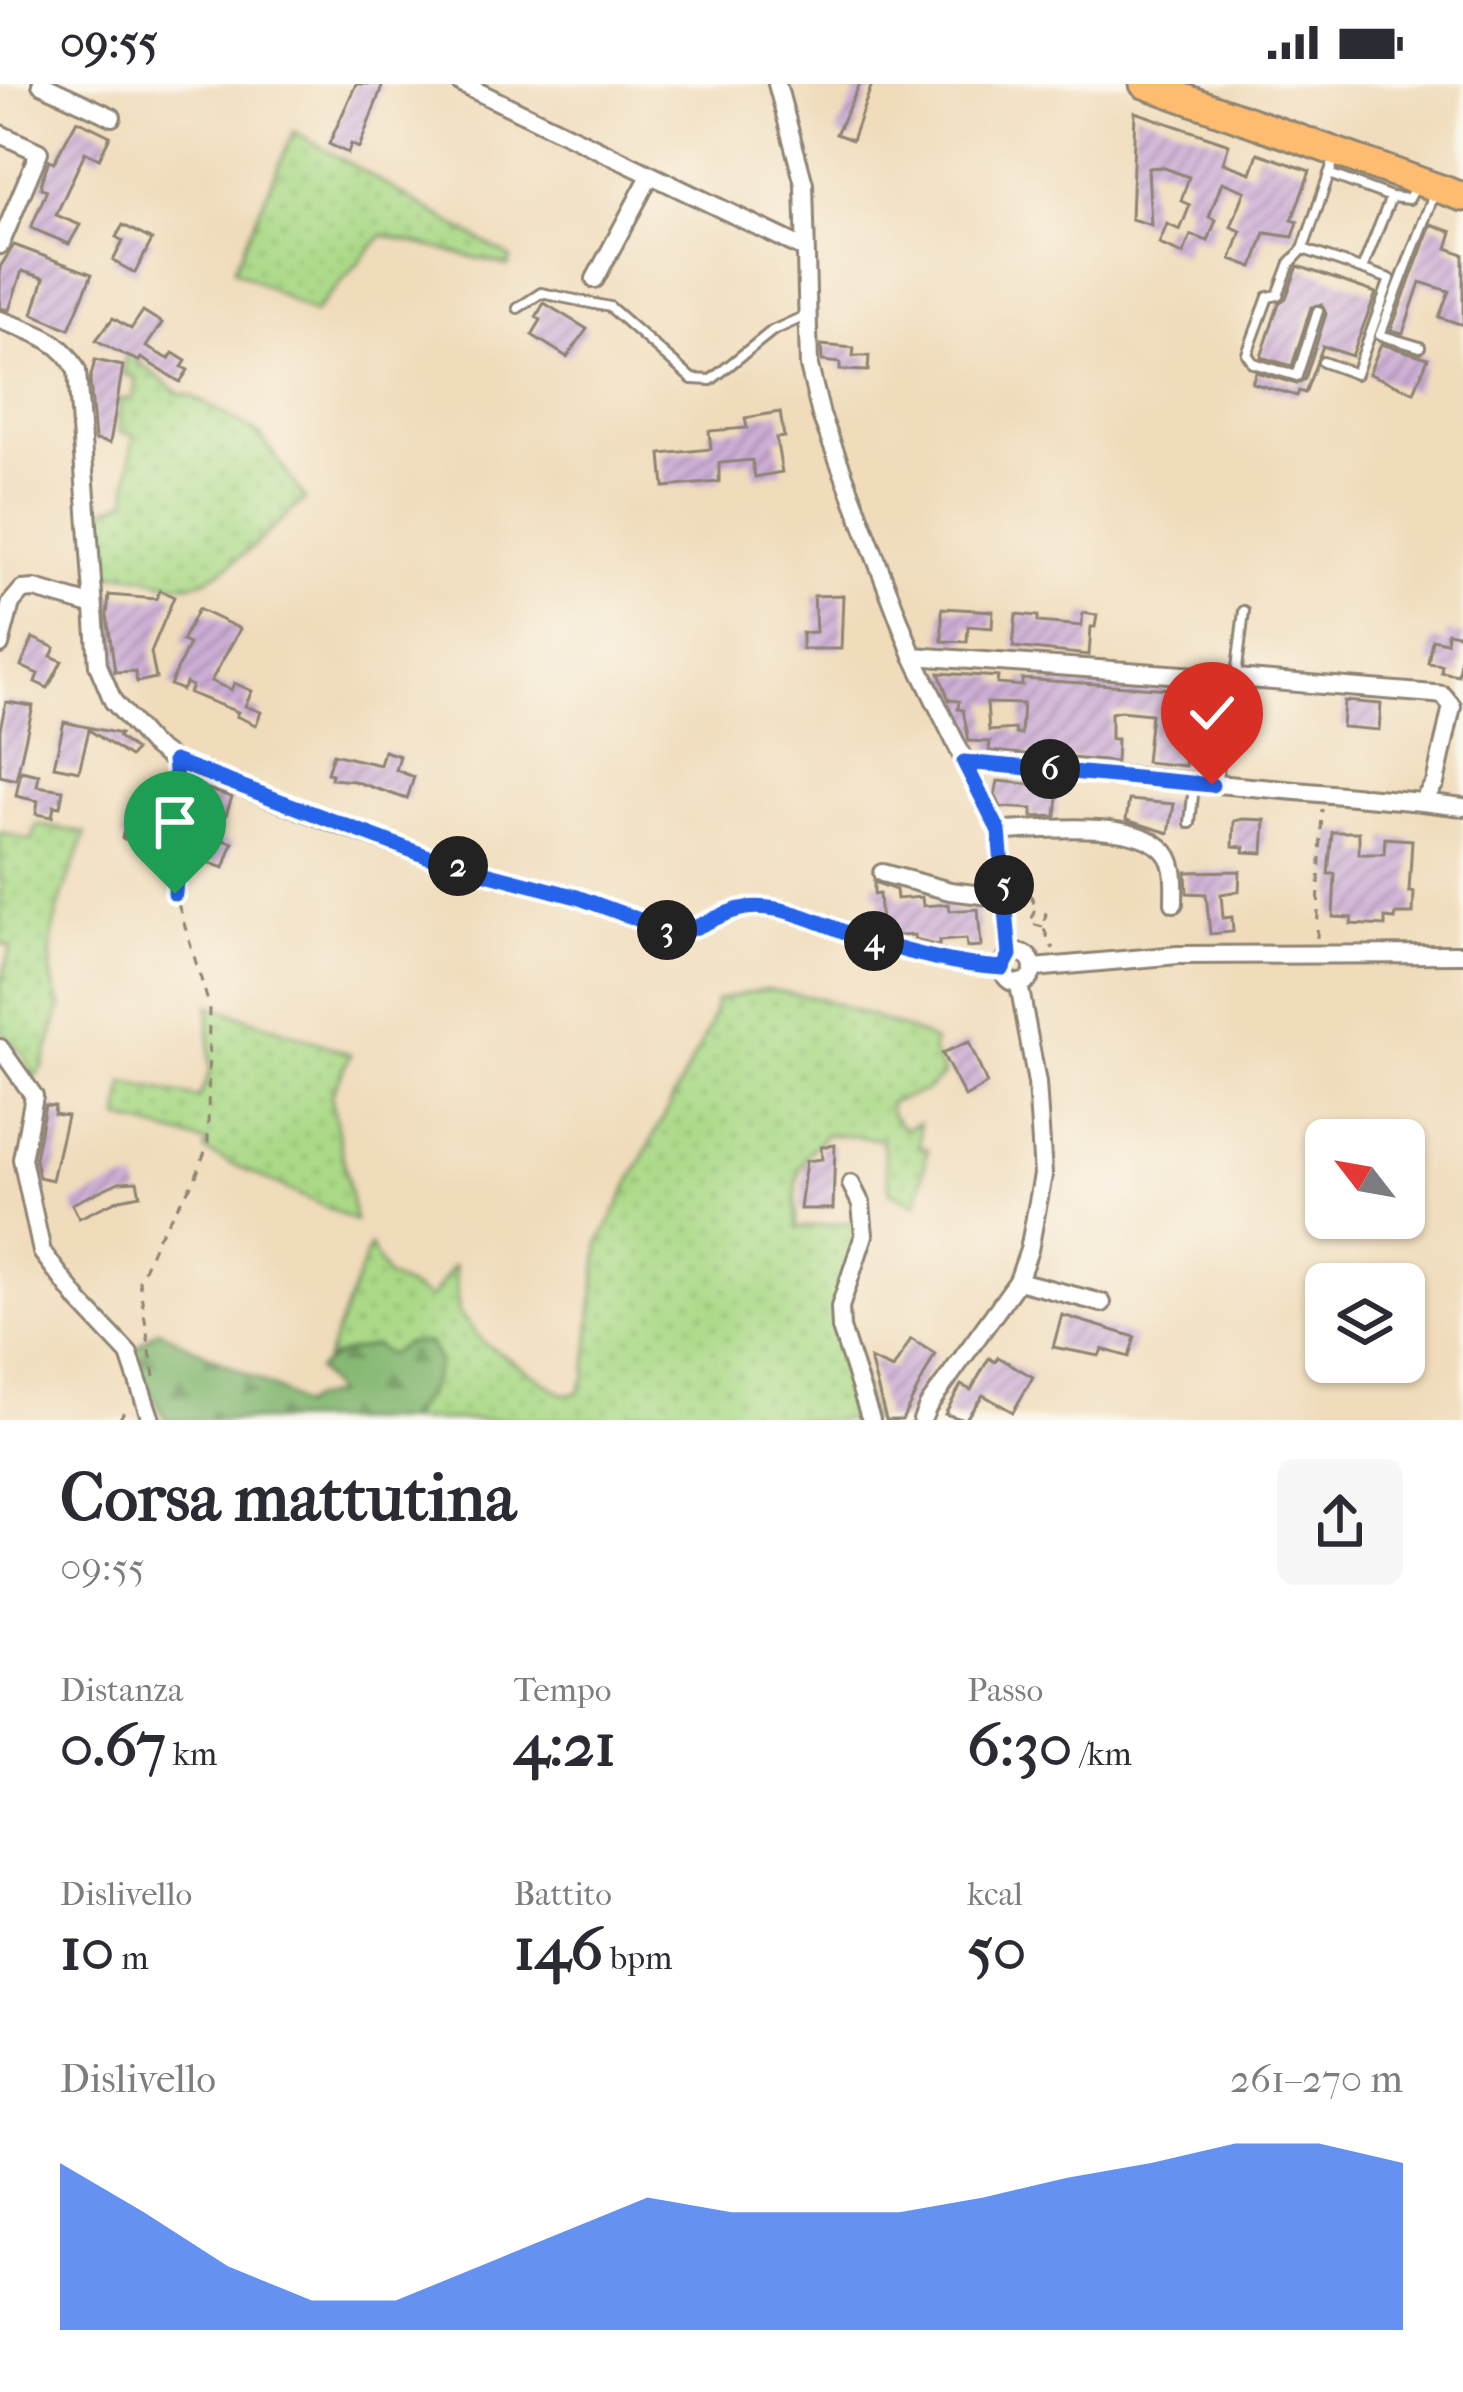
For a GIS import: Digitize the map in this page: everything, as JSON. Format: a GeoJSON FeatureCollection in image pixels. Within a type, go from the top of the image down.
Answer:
{"type":"FeatureCollection","features":[{"type":"Feature","properties":{"kind":"main road"},"geometry":{"type":"LineString","coordinates":[[1155,86],[1333,164],[1439,188]]}},
{"type":"Feature","properties":{"kind":"street"},"geometry":{"type":"LineString","coordinates":[[41,84],[112,117]]}},
{"type":"Feature","properties":{"kind":"street"},"geometry":{"type":"LineString","coordinates":[[462,84],[805,249]]}},
{"type":"Feature","properties":{"kind":"street"},"geometry":{"type":"LineString","coordinates":[[777,84],[804,184],[809,366],[821,415],[913,656],[999,831],[1007,979],[1019,984],[1030,979],[1034,968]]}},
{"type":"Feature","properties":{"kind":"street"},"geometry":{"type":"LineString","coordinates":[[0,134],[39,152],[0,245]]}},
{"type":"Feature","properties":{"kind":"street"},"geometry":{"type":"LineString","coordinates":[[595,279],[650,176]]}},
{"type":"Feature","properties":{"kind":"street"},"geometry":{"type":"LineString","coordinates":[[0,320],[56,344],[77,371],[91,605],[102,682],[124,716],[174,761],[437,860],[577,897],[675,933],[748,907],[785,911],[871,940],[982,967],[1026,955],[1034,968]]}},
{"type":"Feature","properties":{"kind":"street"},"geometry":{"type":"LineString","coordinates":[[0,645],[11,603],[22,590],[35,589],[91,605]]}},
{"type":"Feature","properties":{"kind":"street"},"geometry":{"type":"LineString","coordinates":[[913,656],[1197,676]]}},
{"type":"Feature","properties":{"kind":"street"},"geometry":{"type":"LineString","coordinates":[[1203,785],[1227,688],[1236,678],[1442,695],[1453,712],[1435,783],[1422,802]]}},
{"type":"Feature","properties":{"kind":"street"},"geometry":{"type":"LineString","coordinates":[[964,762],[1461,807]]}},
{"type":"Feature","properties":{"kind":"street"},"geometry":{"type":"LineString","coordinates":[[1435,783],[1438,791],[1461,807]]}},
{"type":"Feature","properties":{"kind":"street"},"geometry":{"type":"LineString","coordinates":[[999,831],[1127,833],[1162,848],[1174,871],[1174,903]]}},
{"type":"Feature","properties":{"kind":"street"},"geometry":{"type":"LineString","coordinates":[[882,873],[950,891],[1005,890]]}},
{"type":"Feature","properties":{"kind":"street"},"geometry":{"type":"LineString","coordinates":[[1034,968],[1178,955],[1463,954]]}},
{"type":"Feature","properties":{"kind":"street"},"geometry":{"type":"LineString","coordinates":[[922,1420],[1018,1281],[1029,1250],[1043,1174],[1037,1082],[1019,984]]}},
{"type":"Feature","properties":{"kind":"street"},"geometry":{"type":"LineString","coordinates":[[0,1048],[34,1096],[22,1159],[42,1252],[129,1354],[152,1420]]}},
{"type":"Feature","properties":{"kind":"street"},"geometry":{"type":"LineString","coordinates":[[851,1184],[861,1204],[864,1235],[840,1307],[841,1328],[871,1420]]}},
{"type":"Feature","properties":{"kind":"street"},"geometry":{"type":"LineString","coordinates":[[1018,1281],[1102,1303]]}},
{"type":"Feature","properties":{"kind":"lane"},"geometry":{"type":"LineString","coordinates":[[1318,310],[1297,376],[1253,363],[1247,354],[1268,297],[1278,295],[1290,263],[1303,249],[1333,164],[1390,197],[1409,199],[1439,188]]}},
{"type":"Feature","properties":{"kind":"lane"},"geometry":{"type":"LineString","coordinates":[[1420,347],[1380,335],[1439,188]]}},
{"type":"Feature","properties":{"kind":"lane"},"geometry":{"type":"LineString","coordinates":[[1362,269],[1390,197]]}},
{"type":"Feature","properties":{"kind":"lane"},"geometry":{"type":"LineString","coordinates":[[1303,249],[1390,279],[1356,374],[1323,362]]}},
{"type":"Feature","properties":{"kind":"lane"},"geometry":{"type":"LineString","coordinates":[[518,308],[541,292],[610,307],[692,379],[711,380],[772,331],[806,316]]}},
{"type":"Feature","properties":{"kind":"lane"},"geometry":{"type":"LineString","coordinates":[[1236,678],[1244,611]]}},
{"type":"Feature","properties":{"kind":"lane"},"geometry":{"type":"LineString","coordinates":[[1190,823],[1203,785]]}},
{"type":"Feature","properties":{"kind":"path"},"geometry":{"type":"LineString","coordinates":[[155,1395],[153,1351],[139,1281],[158,1237],[195,1179],[208,1143],[209,1005],[175,894],[179,809],[174,761]]}},
{"type":"Feature","properties":{"kind":"path"},"geometry":{"type":"LineString","coordinates":[[1317,956],[1323,794]]}},
{"type":"Feature","properties":{"kind":"path"},"geometry":{"type":"LineString","coordinates":[[1005,890],[1025,887],[1037,910],[1048,917],[1043,927]]}},
{"type":"Feature","properties":{"kind":"path"},"geometry":{"type":"LineString","coordinates":[[1037,910],[1030,922],[1043,927]]}},
{"type":"Feature","properties":{"kind":"path"},"geometry":{"type":"LineString","coordinates":[[1043,927],[1057,966]]}},
{"type":"Feature","properties":{"kind":"path"},"geometry":{"type":"LineString","coordinates":[[118,1420],[134,1400]]}},
{"type":"Feature","properties":{"kind":"green space"},"geometry":{"type":"Polygon","coordinates":[[[294,131],[511,258],[508,266],[383,235],[314,313],[234,269],[294,131]]]}},
{"type":"Feature","properties":{"kind":"green space"},"geometry":{"type":"Polygon","coordinates":[[[125,356],[180,394],[192,396],[259,434],[305,499],[235,561],[204,580],[178,584],[123,574],[95,579],[93,514],[127,500],[133,435],[119,432],[120,399],[133,399],[136,378],[124,374],[125,356]]]}},
{"type":"Feature","properties":{"kind":"green space"},"geometry":{"type":"Polygon","coordinates":[[[37,825],[86,833],[56,918],[51,963],[61,1006],[43,1067],[34,1077],[23,1054],[0,1030],[0,986],[11,947],[0,943],[0,832],[32,841],[37,825]]]}},
{"type":"Feature","properties":{"kind":"green space"},"geometry":{"type":"Polygon","coordinates":[[[765,989],[822,999],[923,1035],[934,1042],[932,1050],[944,1074],[927,1090],[889,1103],[891,1114],[904,1129],[919,1123],[920,1147],[928,1149],[917,1204],[890,1192],[882,1139],[826,1134],[798,1176],[797,1228],[863,1221],[840,1307],[871,1420],[672,1420],[675,1410],[636,1413],[629,1420],[408,1420],[431,1386],[439,1362],[429,1343],[388,1356],[352,1350],[326,1359],[370,1246],[387,1277],[431,1298],[454,1265],[459,1313],[484,1343],[563,1394],[578,1393],[586,1375],[599,1244],[710,1026],[717,1000],[765,989]]]}},
{"type":"Feature","properties":{"kind":"green space"},"geometry":{"type":"Polygon","coordinates":[[[209,1005],[351,1054],[331,1095],[355,1221],[205,1151],[207,1143],[120,1119],[124,1083],[199,1098],[210,1072],[209,1005]]]}},
{"type":"Feature","properties":{"kind":"green space"},"geometry":{"type":"Polygon","coordinates":[[[158,1330],[301,1406],[310,1399],[335,1394],[317,1370],[351,1350],[375,1345],[388,1355],[406,1343],[429,1343],[439,1362],[431,1386],[408,1420],[165,1420],[129,1354],[158,1330]]]}},
{"type":"Feature","properties":{"kind":"building"},"geometry":{"type":"Polygon","coordinates":[[[356,84],[383,84],[359,148],[351,144],[348,153],[329,144],[356,84]]]}},
{"type":"Feature","properties":{"kind":"building"},"geometry":{"type":"Polygon","coordinates":[[[860,84],[872,84],[852,140],[836,134],[860,84]]]}},
{"type":"Feature","properties":{"kind":"building"},"geometry":{"type":"Polygon","coordinates":[[[1135,112],[1229,144],[1223,163],[1251,173],[1258,153],[1310,171],[1292,220],[1298,222],[1293,237],[1265,233],[1253,267],[1231,259],[1241,231],[1231,227],[1245,191],[1222,182],[1209,217],[1216,220],[1208,241],[1191,235],[1183,254],[1159,244],[1167,224],[1180,230],[1190,205],[1181,201],[1189,177],[1162,167],[1148,168],[1151,225],[1131,219],[1135,112]]]}},
{"type":"Feature","properties":{"kind":"building"},"geometry":{"type":"Polygon","coordinates":[[[77,120],[110,136],[99,159],[85,152],[56,215],[80,225],[69,244],[31,228],[47,190],[41,182],[49,160],[54,162],[77,120]]]}},
{"type":"Feature","properties":{"kind":"building"},"geometry":{"type":"Polygon","coordinates":[[[1431,224],[1452,232],[1447,248],[1463,254],[1463,325],[1439,317],[1449,291],[1420,282],[1403,333],[1391,330],[1431,224]]]}},
{"type":"Feature","properties":{"kind":"building"},"geometry":{"type":"Polygon","coordinates":[[[123,225],[152,240],[135,273],[113,261],[123,241],[116,237],[123,225]]]}},
{"type":"Feature","properties":{"kind":"building"},"geometry":{"type":"Polygon","coordinates":[[[14,245],[92,274],[69,329],[33,314],[44,278],[22,271],[9,310],[0,308],[0,267],[14,245]]]}},
{"type":"Feature","properties":{"kind":"building"},"geometry":{"type":"Polygon","coordinates":[[[1298,266],[1376,293],[1352,356],[1323,346],[1305,393],[1299,391],[1297,396],[1252,383],[1256,372],[1296,384],[1305,379],[1326,314],[1322,304],[1311,307],[1292,366],[1261,357],[1279,303],[1286,298],[1298,266]]]}},
{"type":"Feature","properties":{"kind":"building"},"geometry":{"type":"Polygon","coordinates":[[[544,303],[587,329],[567,357],[532,335],[544,303]]]}},
{"type":"Feature","properties":{"kind":"building"},"geometry":{"type":"Polygon","coordinates":[[[143,311],[162,323],[146,347],[169,359],[173,353],[186,361],[182,367],[188,370],[180,382],[141,358],[96,340],[113,318],[131,329],[143,311]]]}},
{"type":"Feature","properties":{"kind":"building"},"geometry":{"type":"Polygon","coordinates":[[[1381,344],[1428,358],[1414,392],[1369,374],[1381,344]]]}},
{"type":"Feature","properties":{"kind":"building"},"geometry":{"type":"Polygon","coordinates":[[[821,345],[854,348],[853,356],[869,356],[868,371],[840,370],[840,363],[822,361],[821,345]]]}},
{"type":"Feature","properties":{"kind":"building"},"geometry":{"type":"Polygon","coordinates":[[[95,360],[123,366],[110,443],[95,440],[90,380],[95,360]]]}},
{"type":"Feature","properties":{"kind":"building"},"geometry":{"type":"Polygon","coordinates":[[[780,412],[784,437],[776,438],[782,472],[755,477],[752,460],[719,463],[719,482],[664,487],[661,454],[711,449],[709,431],[747,428],[745,418],[780,412]]]}},
{"type":"Feature","properties":{"kind":"building"},"geometry":{"type":"Polygon","coordinates":[[[160,590],[174,597],[151,652],[156,678],[137,682],[135,671],[115,672],[109,595],[156,599],[160,590]]]}},
{"type":"Feature","properties":{"kind":"building"},"geometry":{"type":"Polygon","coordinates":[[[843,595],[841,649],[802,649],[802,633],[816,632],[814,596],[843,595]]]}},
{"type":"Feature","properties":{"kind":"building"},"geometry":{"type":"Polygon","coordinates":[[[942,608],[993,611],[992,628],[968,626],[967,642],[942,641],[942,608]]]}},
{"type":"Feature","properties":{"kind":"building"},"geometry":{"type":"Polygon","coordinates":[[[198,609],[240,629],[211,681],[231,690],[234,683],[252,691],[245,706],[261,712],[256,725],[236,716],[238,712],[189,693],[192,686],[186,683],[182,690],[170,685],[189,644],[182,641],[198,609]]]}},
{"type":"Feature","properties":{"kind":"building"},"geometry":{"type":"Polygon","coordinates":[[[1083,613],[1097,615],[1089,655],[1013,647],[1016,614],[1038,616],[1038,622],[1081,626],[1083,613]]]}},
{"type":"Feature","properties":{"kind":"building"},"geometry":{"type":"Polygon","coordinates":[[[1447,632],[1463,635],[1458,675],[1428,663],[1432,639],[1446,642],[1447,632]]]}},
{"type":"Feature","properties":{"kind":"building"},"geometry":{"type":"Polygon","coordinates":[[[33,638],[55,648],[51,656],[62,661],[48,688],[35,682],[38,674],[21,666],[33,638]]]}},
{"type":"Feature","properties":{"kind":"building"},"geometry":{"type":"Polygon","coordinates":[[[939,673],[998,677],[997,684],[1022,686],[1022,679],[1186,690],[1180,738],[1188,739],[1185,766],[1146,762],[1151,714],[1111,713],[1116,762],[989,751],[990,742],[969,741],[959,701],[949,700],[939,673]],[[987,703],[989,731],[1015,729],[1021,735],[1023,704],[987,703]]]}},
{"type":"Feature","properties":{"kind":"building"},"geometry":{"type":"Polygon","coordinates":[[[1344,701],[1381,704],[1379,730],[1342,727],[1344,701]]]}},
{"type":"Feature","properties":{"kind":"building"},"geometry":{"type":"Polygon","coordinates":[[[6,702],[33,706],[16,780],[0,776],[0,729],[6,702]]]}},
{"type":"Feature","properties":{"kind":"building"},"geometry":{"type":"Polygon","coordinates":[[[64,722],[120,734],[135,750],[130,757],[89,730],[79,771],[54,766],[64,722]]]}},
{"type":"Feature","properties":{"kind":"building"},"geometry":{"type":"Polygon","coordinates":[[[384,751],[400,756],[396,770],[414,777],[407,799],[354,781],[331,779],[332,774],[327,773],[333,754],[380,765],[384,751]]]}},
{"type":"Feature","properties":{"kind":"building"},"geometry":{"type":"Polygon","coordinates":[[[21,771],[39,775],[37,786],[63,790],[60,807],[54,806],[52,817],[36,814],[38,801],[16,796],[21,771]]]}},
{"type":"Feature","properties":{"kind":"building"},"geometry":{"type":"Polygon","coordinates":[[[998,781],[1059,787],[1056,816],[1032,817],[1032,809],[1001,807],[995,795],[998,781]]]}},
{"type":"Feature","properties":{"kind":"building"},"geometry":{"type":"Polygon","coordinates":[[[195,785],[232,797],[218,838],[233,843],[224,868],[206,862],[213,836],[186,827],[195,785]]]}},
{"type":"Feature","properties":{"kind":"building"},"geometry":{"type":"Polygon","coordinates":[[[1129,800],[1174,804],[1169,833],[1126,820],[1129,800]]]}},
{"type":"Feature","properties":{"kind":"building"},"geometry":{"type":"Polygon","coordinates":[[[129,811],[159,824],[152,849],[122,838],[129,811]]]}},
{"type":"Feature","properties":{"kind":"building"},"geometry":{"type":"Polygon","coordinates":[[[1265,820],[1263,853],[1233,846],[1234,821],[1265,820]]]}},
{"type":"Feature","properties":{"kind":"building"},"geometry":{"type":"Polygon","coordinates":[[[1332,832],[1359,832],[1359,854],[1384,854],[1385,838],[1412,840],[1409,892],[1414,892],[1413,914],[1385,918],[1385,926],[1351,924],[1352,918],[1333,917],[1335,874],[1328,874],[1332,832]]]}},
{"type":"Feature","properties":{"kind":"building"},"geometry":{"type":"Polygon","coordinates":[[[1240,871],[1239,891],[1221,894],[1223,918],[1232,917],[1233,932],[1210,934],[1206,894],[1187,893],[1186,872],[1240,871]]]}},
{"type":"Feature","properties":{"kind":"building"},"geometry":{"type":"Polygon","coordinates":[[[874,882],[896,890],[897,899],[922,897],[923,906],[978,909],[981,946],[967,947],[966,939],[939,941],[939,946],[915,940],[914,935],[878,929],[879,894],[874,895],[874,882]]]}},
{"type":"Feature","properties":{"kind":"building"},"geometry":{"type":"Polygon","coordinates":[[[969,1042],[987,1084],[965,1097],[942,1053],[969,1042]]]}},
{"type":"Feature","properties":{"kind":"building"},"geometry":{"type":"Polygon","coordinates":[[[45,1105],[55,1106],[54,1114],[67,1116],[52,1180],[39,1177],[35,1159],[45,1105]]]}},
{"type":"Feature","properties":{"kind":"building"},"geometry":{"type":"Polygon","coordinates":[[[835,1145],[833,1209],[800,1209],[806,1161],[822,1159],[821,1147],[835,1145]]]}},
{"type":"Feature","properties":{"kind":"building"},"geometry":{"type":"Polygon","coordinates":[[[137,1181],[140,1195],[79,1218],[72,1204],[119,1182],[137,1181]]]}},
{"type":"Feature","properties":{"kind":"building"},"geometry":{"type":"Polygon","coordinates":[[[1062,1315],[1135,1337],[1129,1357],[1102,1349],[1099,1356],[1053,1347],[1062,1315]]]}},
{"type":"Feature","properties":{"kind":"building"},"geometry":{"type":"Polygon","coordinates":[[[911,1339],[935,1354],[902,1420],[886,1420],[870,1359],[893,1369],[911,1339]]]}},
{"type":"Feature","properties":{"kind":"building"},"geometry":{"type":"Polygon","coordinates":[[[998,1357],[1033,1377],[1013,1412],[983,1395],[965,1420],[945,1414],[961,1385],[971,1390],[989,1358],[995,1362],[998,1357]]]}},
{"type":"Feature","properties":{"kind":"route"},"geometry":{"type":"LineString","coordinates":[[175,894],[179,809],[174,761],[437,860],[577,897],[675,933],[748,907],[785,911],[871,940],[1003,968],[1010,955],[999,831],[964,762],[1212,785]]}}]}
